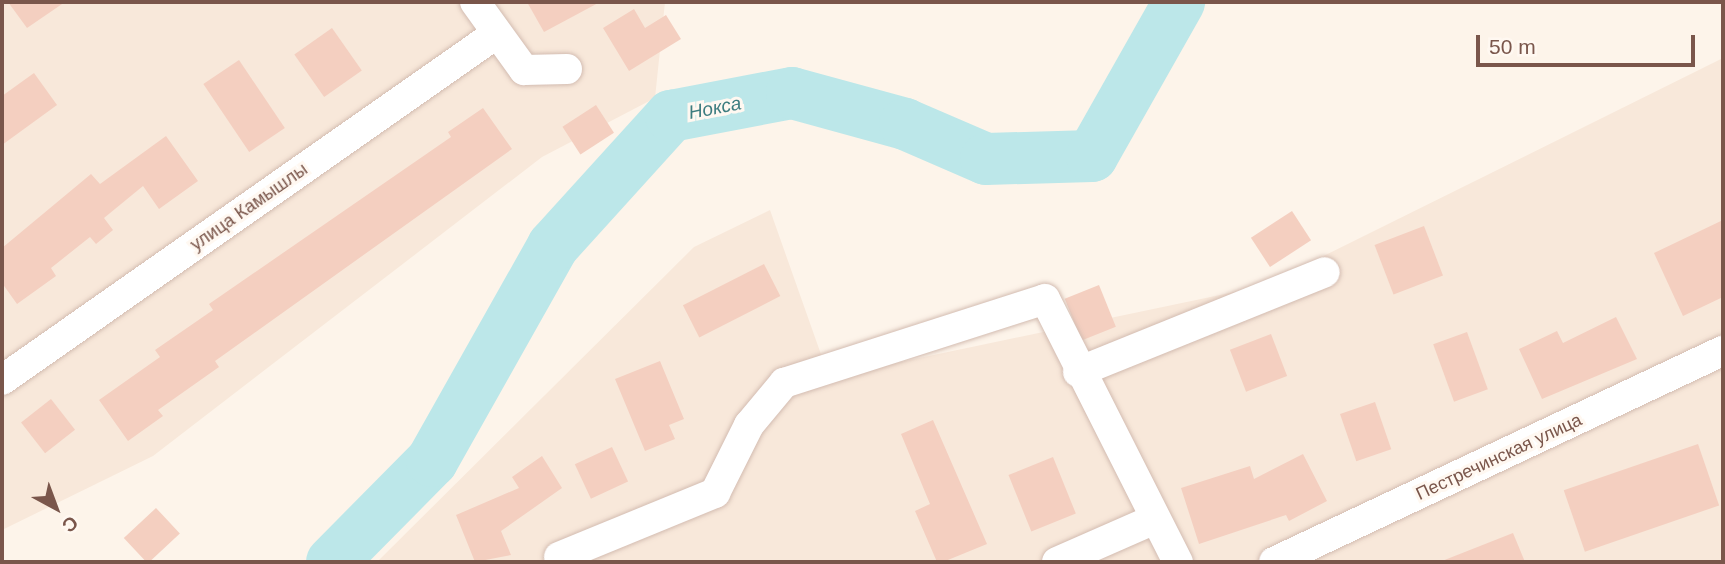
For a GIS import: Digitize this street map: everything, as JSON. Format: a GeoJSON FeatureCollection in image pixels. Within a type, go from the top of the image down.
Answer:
{"type":"FeatureCollection","features":[{"type":"Feature","properties":{"kind":"street"},"geometry":{"type":"LineString","coordinates":[[475,2],[524,70],[567,69]]}},
{"type":"Feature","properties":{"kind":"street","name":"улица Камышлы"},"geometry":{"type":"LineString","coordinates":[[2,380],[496,34]]}},
{"type":"Feature","properties":{"kind":"street"},"geometry":{"type":"LineString","coordinates":[[1078,372],[1325,272]]}},
{"type":"Feature","properties":{"kind":"street"},"geometry":{"type":"LineString","coordinates":[[559,557],[715,493],[749,425],[784,383],[1045,299],[1078,372],[1178,562]]}},
{"type":"Feature","properties":{"kind":"street","name":"Пестречинская улица"},"geometry":{"type":"LineString","coordinates":[[1274,562],[1723,351]]}},
{"type":"Feature","properties":{"kind":"street"},"geometry":{"type":"LineString","coordinates":[[1057,562],[1155,519]]}},
{"type":"Feature","properties":{"kind":"shaded area"},"geometry":{"type":"Polygon","coordinates":[[[2,2],[665,2],[655,98],[542,157],[153,456],[2,530],[2,2]]]}},
{"type":"Feature","properties":{"kind":"shaded area"},"geometry":{"type":"Polygon","coordinates":[[[1723,58],[1723,562],[377,562],[694,247],[770,210],[829,377],[1263,286],[1723,58]]]}},
{"type":"Feature","properties":{"kind":"building"},"geometry":{"type":"Polygon","coordinates":[[[8,2],[65,2],[27,28],[8,2]]]}},
{"type":"Feature","properties":{"kind":"building"},"geometry":{"type":"Polygon","coordinates":[[[527,2],[600,2],[544,32],[527,2]]]}},
{"type":"Feature","properties":{"kind":"building"},"geometry":{"type":"Polygon","coordinates":[[[634,9],[645,28],[666,15],[681,39],[629,71],[603,28],[634,9]]]}},
{"type":"Feature","properties":{"kind":"building"},"geometry":{"type":"Polygon","coordinates":[[[332,28],[362,71],[324,97],[294,54],[332,28]]]}},
{"type":"Feature","properties":{"kind":"building"},"geometry":{"type":"Polygon","coordinates":[[[239,60],[285,128],[249,152],[203,84],[239,60]]]}},
{"type":"Feature","properties":{"kind":"building"},"geometry":{"type":"Polygon","coordinates":[[[34,73],[57,105],[2,145],[2,96],[34,73]]]}},
{"type":"Feature","properties":{"kind":"building"},"geometry":{"type":"Polygon","coordinates":[[[596,105],[614,133],[580,154],[562,127],[596,105]]]}},
{"type":"Feature","properties":{"kind":"building"},"geometry":{"type":"Polygon","coordinates":[[[483,108],[512,149],[215,361],[219,367],[158,410],[163,416],[128,441],[99,400],[160,357],[155,350],[213,310],[209,304],[451,137],[448,132],[483,108]]]}},
{"type":"Feature","properties":{"kind":"building"},"geometry":{"type":"Polygon","coordinates":[[[166,136],[198,181],[159,209],[143,186],[104,218],[113,230],[96,244],[90,237],[51,268],[56,276],[17,304],[2,283],[2,248],[91,174],[100,184],[166,136]]]}},
{"type":"Feature","properties":{"kind":"building"},"geometry":{"type":"Polygon","coordinates":[[[1292,211],[1311,240],[1270,267],[1251,238],[1292,211]]]}},
{"type":"Feature","properties":{"kind":"building"},"geometry":{"type":"Polygon","coordinates":[[[1723,220],[1723,297],[1683,316],[1654,253],[1723,220]]]}},
{"type":"Feature","properties":{"kind":"building"},"geometry":{"type":"Polygon","coordinates":[[[1424,226],[1443,275],[1394,294],[1375,245],[1424,226]]]}},
{"type":"Feature","properties":{"kind":"building"},"geometry":{"type":"Polygon","coordinates":[[[764,264],[780,296],[699,337],[683,305],[764,264]]]}},
{"type":"Feature","properties":{"kind":"building"},"geometry":{"type":"Polygon","coordinates":[[[1099,285],[1116,327],[1082,341],[1065,299],[1099,285]]]}},
{"type":"Feature","properties":{"kind":"building"},"geometry":{"type":"Polygon","coordinates":[[[1616,317],[1637,359],[1542,399],[1519,349],[1557,331],[1563,343],[1616,317]]]}},
{"type":"Feature","properties":{"kind":"building"},"geometry":{"type":"Polygon","coordinates":[[[1467,332],[1488,389],[1454,402],[1433,344],[1467,332]]]}},
{"type":"Feature","properties":{"kind":"building"},"geometry":{"type":"Polygon","coordinates":[[[1271,334],[1287,376],[1246,392],[1230,350],[1271,334]]]}},
{"type":"Feature","properties":{"kind":"building"},"geometry":{"type":"Polygon","coordinates":[[[660,361],[684,419],[669,425],[675,439],[645,451],[615,379],[660,361]]]}},
{"type":"Feature","properties":{"kind":"building"},"geometry":{"type":"Polygon","coordinates":[[[51,399],[75,430],[45,453],[21,422],[51,399]]]}},
{"type":"Feature","properties":{"kind":"building"},"geometry":{"type":"Polygon","coordinates":[[[1375,402],[1391,449],[1356,461],[1340,414],[1375,402]]]}},
{"type":"Feature","properties":{"kind":"building"},"geometry":{"type":"Polygon","coordinates":[[[933,420],[987,544],[943,562],[937,562],[915,511],[930,504],[901,434],[933,420]]]}},
{"type":"Feature","properties":{"kind":"building"},"geometry":{"type":"Polygon","coordinates":[[[1698,444],[1719,505],[1585,552],[1564,490],[1698,444]]]}},
{"type":"Feature","properties":{"kind":"building"},"geometry":{"type":"Polygon","coordinates":[[[612,447],[628,481],[591,499],[575,464],[612,447]]]}},
{"type":"Feature","properties":{"kind":"building"},"geometry":{"type":"Polygon","coordinates":[[[1303,454],[1327,501],[1289,521],[1286,515],[1199,544],[1181,488],[1250,466],[1254,479],[1303,454]]]}},
{"type":"Feature","properties":{"kind":"building"},"geometry":{"type":"Polygon","coordinates":[[[542,456],[562,488],[501,531],[511,555],[475,562],[456,515],[519,488],[512,477],[542,456]]]}},
{"type":"Feature","properties":{"kind":"building"},"geometry":{"type":"Polygon","coordinates":[[[1053,457],[1076,514],[1031,532],[1008,475],[1053,457]]]}},
{"type":"Feature","properties":{"kind":"building"},"geometry":{"type":"Polygon","coordinates":[[[156,508],[180,534],[149,562],[146,562],[124,538],[156,508]]]}},
{"type":"Feature","properties":{"kind":"building"},"geometry":{"type":"Polygon","coordinates":[[[1513,533],[1525,562],[1442,562],[1442,561],[1513,533]]]}},
{"type":"Feature","properties":{"kind":"waterway","name":"Нокса"},"geometry":{"type":"LineString","coordinates":[[332,562],[432,461],[553,246],[671,116],[792,93],[905,124],[986,159],[1092,156],[1179,2]]}}]}
